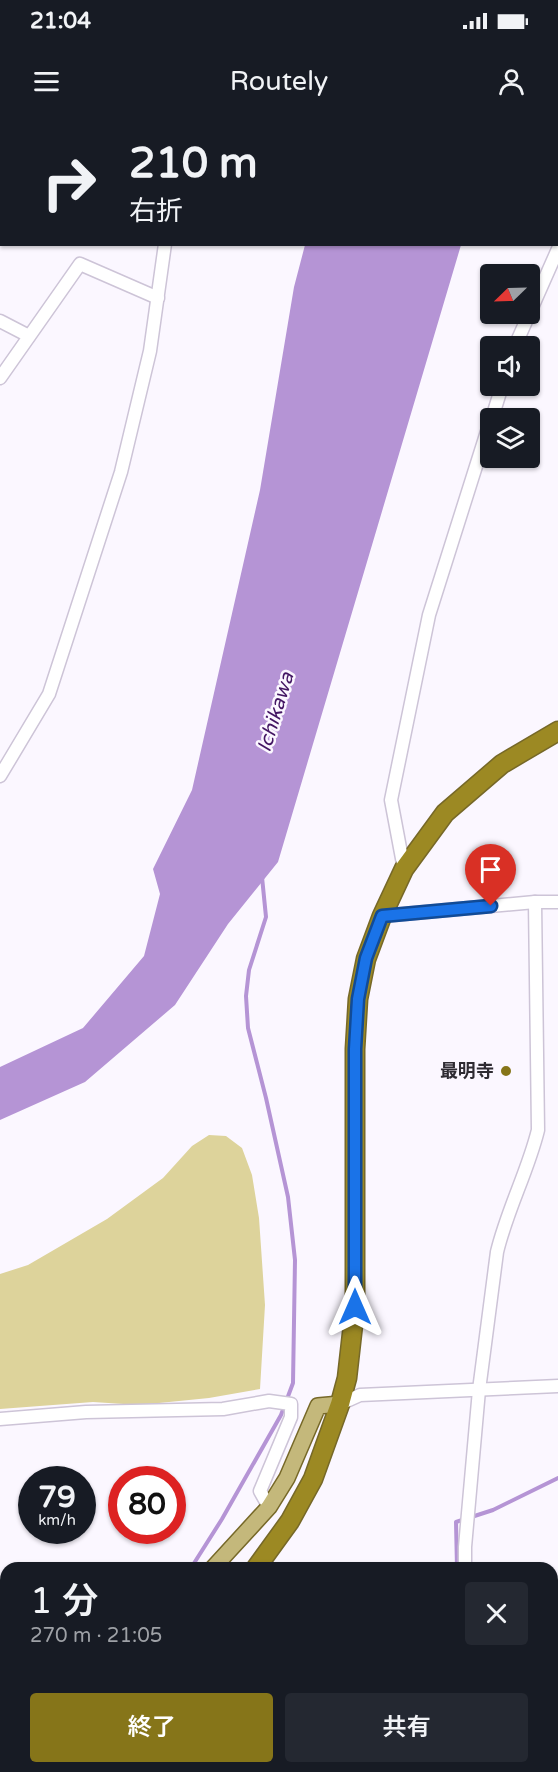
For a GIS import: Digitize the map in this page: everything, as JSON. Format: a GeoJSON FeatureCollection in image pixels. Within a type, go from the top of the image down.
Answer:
{"type":"FeatureCollection","features":[{"type":"Feature","properties":{"kind":"highway"},"geometry":{"type":"LineString","coordinates":[[260,1562],[290,1521],[313,1479],[347,1378],[355,1307],[355,1049],[358,999],[366,958],[404,869],[445,813],[502,764],[558,731]]}},
{"type":"Feature","properties":{"kind":"main road"},"geometry":{"type":"LineString","coordinates":[[219,1562],[269,1507],[287,1478],[318,1406],[340,1404]]}},
{"type":"Feature","properties":{"kind":"street"},"geometry":{"type":"LineString","coordinates":[[0,776],[49,694],[122,472],[150,351],[165,246]]}},
{"type":"Feature","properties":{"kind":"street"},"geometry":{"type":"LineString","coordinates":[[519,336],[558,249]]}},
{"type":"Feature","properties":{"kind":"street"},"geometry":{"type":"LineString","coordinates":[[0,378],[80,264],[158,298]]}},
{"type":"Feature","properties":{"kind":"street"},"geometry":{"type":"LineString","coordinates":[[0,321],[29,336]]}},
{"type":"Feature","properties":{"kind":"street"},"geometry":{"type":"LineString","coordinates":[[404,869],[391,800],[393,789],[429,615],[480,455]]}},
{"type":"Feature","properties":{"kind":"street"},"geometry":{"type":"LineString","coordinates":[[382,916],[558,902]]}},
{"type":"Feature","properties":{"kind":"street"},"geometry":{"type":"LineString","coordinates":[[465,1562],[479,1390],[501,1234],[538,1130],[535,903]]}},
{"type":"Feature","properties":{"kind":"street"},"geometry":{"type":"LineString","coordinates":[[340,1404],[360,1395],[558,1386]]}},
{"type":"Feature","properties":{"kind":"street"},"geometry":{"type":"LineString","coordinates":[[0,1419],[86,1412],[223,1409],[269,1401],[291,1404],[291,1417],[260,1491],[269,1507]]}},
{"type":"Feature","properties":{"kind":"shaded area"},"geometry":{"type":"Polygon","coordinates":[[[209,1135],[226,1136],[242,1148],[252,1175],[259,1218],[265,1305],[260,1389],[209,1398],[139,1405],[93,1402],[0,1409],[0,1274],[28,1265],[107,1219],[163,1178],[192,1146],[209,1135]]]}},
{"type":"Feature","properties":{"kind":"water","name":"Ichikawa"},"geometry":{"type":"Polygon","coordinates":[[[305,246],[461,246],[278,862],[228,924],[175,1005],[85,1082],[0,1120],[0,1067],[83,1028],[144,956],[160,894],[153,869],[192,790],[260,490],[294,287],[305,246]]]}},
{"type":"Feature","properties":{"kind":"waterway"},"geometry":{"type":"LineString","coordinates":[[195,1562],[281,1415],[293,1383],[295,1260],[288,1197],[248,1028],[246,996],[249,970],[266,917],[262,877]]}},
{"type":"Feature","properties":{"kind":"waterway"},"geometry":{"type":"LineString","coordinates":[[457,1562],[456,1522],[493,1510],[558,1478]]}},
{"type":"Feature","properties":{"kind":"place","name":"最明寺"},"geometry":{"type":"Point","coordinates":[506,1071]}},
{"type":"Feature","properties":{"kind":"route"},"geometry":{"type":"LineString","coordinates":[[355,1307],[355,1049],[358,999],[366,958],[382,916],[491,906]]}}]}
